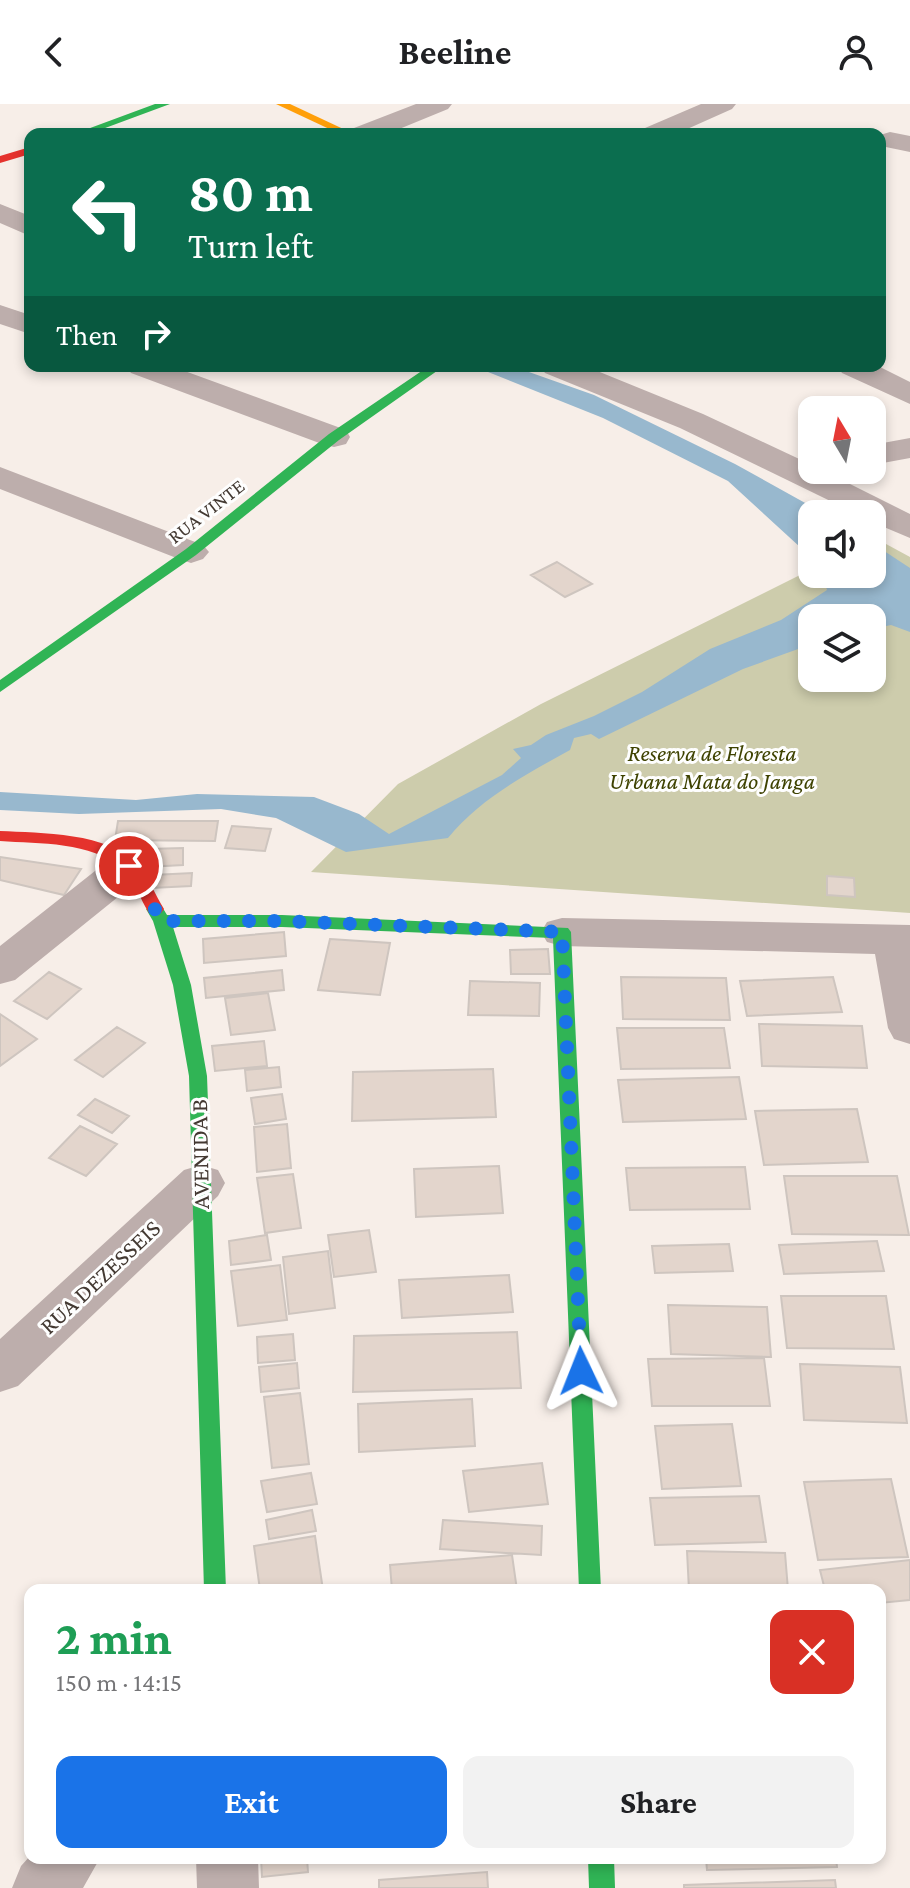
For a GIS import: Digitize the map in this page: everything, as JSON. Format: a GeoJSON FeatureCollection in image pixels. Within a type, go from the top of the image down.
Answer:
{"type":"FeatureCollection","features":[{"type":"Feature","properties":{"kind":"street"},"geometry":{"type":"LineString","coordinates":[[127,124],[165,104]]}},
{"type":"Feature","properties":{"kind":"street"},"geometry":{"type":"LineString","coordinates":[[281,104],[335,128]]}},
{"type":"Feature","properties":{"kind":"street"},"geometry":{"type":"LineString","coordinates":[[378,128],[439,104]]}},
{"type":"Feature","properties":{"kind":"street"},"geometry":{"type":"LineString","coordinates":[[668,128],[723,104]]}},
{"type":"Feature","properties":{"kind":"street"},"geometry":{"type":"LineString","coordinates":[[0,160],[24,152]]}},
{"type":"Feature","properties":{"kind":"street"},"geometry":{"type":"LineString","coordinates":[[0,212],[24,224]]}},
{"type":"Feature","properties":{"kind":"street"},"geometry":{"type":"LineString","coordinates":[[0,314],[24,323]]}},
{"type":"Feature","properties":{"kind":"street"},"geometry":{"type":"LineString","coordinates":[[158,372],[334,437]]}},
{"type":"Feature","properties":{"kind":"street","name":"RUA VINTE"},"geometry":{"type":"LineString","coordinates":[[0,687],[191,552],[334,437],[429,372]]}},
{"type":"Feature","properties":{"kind":"street"},"geometry":{"type":"LineString","coordinates":[[572,372],[798,464]]}},
{"type":"Feature","properties":{"kind":"street"},"geometry":{"type":"LineString","coordinates":[[865,372],[910,394]]}},
{"type":"Feature","properties":{"kind":"street"},"geometry":{"type":"LineString","coordinates":[[886,452],[910,448]]}},
{"type":"Feature","properties":{"kind":"street"},"geometry":{"type":"LineString","coordinates":[[0,477],[191,552]]}},
{"type":"Feature","properties":{"kind":"street"},"geometry":{"type":"LineString","coordinates":[[834,484],[910,528]]}},
{"type":"Feature","properties":{"kind":"street"},"geometry":{"type":"LineString","coordinates":[[0,836],[58,840],[104,851],[129,866],[0,969]]}},
{"type":"Feature","properties":{"kind":"street","name":"AVENIDA B"},"geometry":{"type":"LineString","coordinates":[[129,866],[162,921],[182,985],[198,1076],[215,1584]]}},
{"type":"Feature","properties":{"kind":"street"},"geometry":{"type":"LineString","coordinates":[[162,921],[282,921],[562,932],[902,940],[910,1028]]}},
{"type":"Feature","properties":{"kind":"street"},"geometry":{"type":"LineString","coordinates":[[562,932],[590,1584]]}},
{"type":"Feature","properties":{"kind":"street","name":"RUA DEZESSEIS"},"geometry":{"type":"LineString","coordinates":[[0,1371],[201,1183]]}},
{"type":"Feature","properties":{"kind":"street"},"geometry":{"type":"LineString","coordinates":[[43,1888],[64,1864]]}},
{"type":"Feature","properties":{"kind":"street"},"geometry":{"type":"LineString","coordinates":[[227,1864],[228,1888]]}},
{"type":"Feature","properties":{"kind":"street"},"geometry":{"type":"LineString","coordinates":[[601,1864],[602,1888]]}},
{"type":"Feature","properties":{"kind":"green space","name":"Reserva de Floresta Urbana Mata do Janga"},"geometry":{"type":"Polygon","coordinates":[[[886,544],[910,557],[910,913],[311,872],[398,784],[541,704],[798,576],[798,588],[886,588],[886,544]]]}},
{"type":"Feature","properties":{"kind":"water"},"geometry":{"type":"Polygon","coordinates":[[[488,372],[529,372],[594,395],[735,464],[800,500],[798,545],[728,481],[603,418],[488,372]]]}},
{"type":"Feature","properties":{"kind":"water"},"geometry":{"type":"Polygon","coordinates":[[[886,552],[910,568],[910,632],[886,626],[886,604],[806,604],[827,590],[886,588],[886,552]]]}},
{"type":"Feature","properties":{"kind":"water"},"geometry":{"type":"Polygon","coordinates":[[[798,609],[798,649],[743,669],[599,739],[591,734],[574,738],[570,750],[489,799],[448,838],[346,852],[276,818],[221,809],[79,814],[0,810],[0,792],[136,800],[197,794],[314,797],[359,814],[389,834],[502,775],[521,758],[513,749],[531,745],[546,735],[594,716],[642,692],[710,649],[781,620],[798,609]]]}},
{"type":"Feature","properties":{"kind":"building"},"geometry":{"type":"Polygon","coordinates":[[[557,562],[592,584],[565,597],[531,575],[557,562]]]}},
{"type":"Feature","properties":{"kind":"building"},"geometry":{"type":"Polygon","coordinates":[[[118,821],[218,821],[215,841],[115,840],[118,821]]]}},
{"type":"Feature","properties":{"kind":"building"},"geometry":{"type":"Polygon","coordinates":[[[232,826],[271,829],[265,851],[225,848],[232,826]]]}},
{"type":"Feature","properties":{"kind":"building"},"geometry":{"type":"Polygon","coordinates":[[[183,848],[183,865],[147,867],[148,849],[183,848]]]}},
{"type":"Feature","properties":{"kind":"building"},"geometry":{"type":"Polygon","coordinates":[[[0,857],[81,869],[64,895],[0,880],[0,857]]]}},
{"type":"Feature","properties":{"kind":"building"},"geometry":{"type":"Polygon","coordinates":[[[192,873],[191,886],[152,888],[153,875],[192,873]]]}},
{"type":"Feature","properties":{"kind":"building"},"geometry":{"type":"Polygon","coordinates":[[[827,876],[854,878],[855,897],[827,895],[827,876]]]}},
{"type":"Feature","properties":{"kind":"building"},"geometry":{"type":"Polygon","coordinates":[[[284,932],[286,956],[204,963],[203,939],[284,932]]]}},
{"type":"Feature","properties":{"kind":"building"},"geometry":{"type":"Polygon","coordinates":[[[330,939],[390,943],[380,995],[318,990],[330,939]]]}},
{"type":"Feature","properties":{"kind":"building"},"geometry":{"type":"Polygon","coordinates":[[[548,949],[550,974],[511,974],[510,950],[548,949]]]}},
{"type":"Feature","properties":{"kind":"building"},"geometry":{"type":"Polygon","coordinates":[[[282,970],[284,990],[206,998],[204,978],[282,970]]]}},
{"type":"Feature","properties":{"kind":"building"},"geometry":{"type":"Polygon","coordinates":[[[49,972],[81,989],[47,1019],[14,1001],[49,972]]]}},
{"type":"Feature","properties":{"kind":"building"},"geometry":{"type":"Polygon","coordinates":[[[621,977],[726,978],[730,1020],[623,1019],[621,977]]]}},
{"type":"Feature","properties":{"kind":"building"},"geometry":{"type":"Polygon","coordinates":[[[833,977],[842,1012],[747,1016],[740,981],[833,977]]]}},
{"type":"Feature","properties":{"kind":"building"},"geometry":{"type":"Polygon","coordinates":[[[470,981],[540,983],[539,1016],[468,1015],[470,981]]]}},
{"type":"Feature","properties":{"kind":"building"},"geometry":{"type":"Polygon","coordinates":[[[268,993],[275,1030],[231,1035],[225,998],[268,993]]]}},
{"type":"Feature","properties":{"kind":"building"},"geometry":{"type":"Polygon","coordinates":[[[0,1014],[37,1039],[0,1066],[0,1014]]]}},
{"type":"Feature","properties":{"kind":"building"},"geometry":{"type":"Polygon","coordinates":[[[759,1024],[862,1026],[867,1068],[762,1066],[759,1024]]]}},
{"type":"Feature","properties":{"kind":"building"},"geometry":{"type":"Polygon","coordinates":[[[117,1027],[145,1043],[103,1077],[75,1060],[117,1027]]]}},
{"type":"Feature","properties":{"kind":"building"},"geometry":{"type":"Polygon","coordinates":[[[617,1028],[724,1028],[730,1068],[621,1069],[617,1028]]]}},
{"type":"Feature","properties":{"kind":"building"},"geometry":{"type":"Polygon","coordinates":[[[264,1041],[267,1066],[215,1071],[212,1046],[264,1041]]]}},
{"type":"Feature","properties":{"kind":"building"},"geometry":{"type":"Polygon","coordinates":[[[279,1067],[281,1087],[247,1091],[245,1070],[279,1067]]]}},
{"type":"Feature","properties":{"kind":"building"},"geometry":{"type":"Polygon","coordinates":[[[493,1069],[496,1117],[352,1121],[353,1072],[493,1069]]]}},
{"type":"Feature","properties":{"kind":"building"},"geometry":{"type":"Polygon","coordinates":[[[739,1077],[746,1119],[623,1122],[618,1080],[739,1077]]]}},
{"type":"Feature","properties":{"kind":"building"},"geometry":{"type":"Polygon","coordinates":[[[282,1094],[286,1119],[255,1124],[251,1098],[282,1094]]]}},
{"type":"Feature","properties":{"kind":"building"},"geometry":{"type":"Polygon","coordinates":[[[95,1099],[129,1116],[112,1133],[78,1115],[95,1099]]]}},
{"type":"Feature","properties":{"kind":"building"},"geometry":{"type":"Polygon","coordinates":[[[857,1109],[868,1162],[764,1165],[755,1111],[857,1109]]]}},
{"type":"Feature","properties":{"kind":"building"},"geometry":{"type":"Polygon","coordinates":[[[287,1124],[291,1168],[257,1172],[254,1127],[287,1124]]]}},
{"type":"Feature","properties":{"kind":"building"},"geometry":{"type":"Polygon","coordinates":[[[80,1126],[117,1144],[86,1176],[49,1158],[80,1126]]]}},
{"type":"Feature","properties":{"kind":"building"},"geometry":{"type":"Polygon","coordinates":[[[499,1166],[503,1213],[416,1217],[414,1169],[499,1166]]]}},
{"type":"Feature","properties":{"kind":"building"},"geometry":{"type":"Polygon","coordinates":[[[745,1167],[750,1209],[630,1210],[626,1168],[745,1167]]]}},
{"type":"Feature","properties":{"kind":"building"},"geometry":{"type":"Polygon","coordinates":[[[293,1174],[301,1228],[265,1233],[257,1178],[293,1174]]]}},
{"type":"Feature","properties":{"kind":"building"},"geometry":{"type":"Polygon","coordinates":[[[784,1176],[897,1176],[909,1235],[792,1234],[784,1176]]]}},
{"type":"Feature","properties":{"kind":"building"},"geometry":{"type":"Polygon","coordinates":[[[369,1230],[376,1272],[334,1277],[328,1235],[369,1230]]]}},
{"type":"Feature","properties":{"kind":"building"},"geometry":{"type":"Polygon","coordinates":[[[267,1235],[271,1260],[231,1265],[229,1241],[267,1235]]]}},
{"type":"Feature","properties":{"kind":"building"},"geometry":{"type":"Polygon","coordinates":[[[877,1241],[884,1271],[784,1274],[779,1245],[877,1241]]]}},
{"type":"Feature","properties":{"kind":"building"},"geometry":{"type":"Polygon","coordinates":[[[729,1244],[733,1271],[655,1273],[652,1246],[729,1244]]]}},
{"type":"Feature","properties":{"kind":"building"},"geometry":{"type":"Polygon","coordinates":[[[328,1251],[335,1308],[289,1314],[283,1257],[328,1251]]]}},
{"type":"Feature","properties":{"kind":"building"},"geometry":{"type":"Polygon","coordinates":[[[280,1265],[287,1320],[238,1326],[231,1271],[280,1265]]]}},
{"type":"Feature","properties":{"kind":"building"},"geometry":{"type":"Polygon","coordinates":[[[509,1275],[513,1312],[402,1318],[399,1280],[509,1275]]]}},
{"type":"Feature","properties":{"kind":"building"},"geometry":{"type":"Polygon","coordinates":[[[781,1296],[886,1296],[894,1349],[787,1348],[781,1296]]]}},
{"type":"Feature","properties":{"kind":"building"},"geometry":{"type":"Polygon","coordinates":[[[668,1305],[767,1307],[771,1357],[671,1354],[668,1305]]]}},
{"type":"Feature","properties":{"kind":"building"},"geometry":{"type":"Polygon","coordinates":[[[517,1332],[521,1388],[353,1392],[354,1336],[517,1332]]]}},
{"type":"Feature","properties":{"kind":"building"},"geometry":{"type":"Polygon","coordinates":[[[293,1334],[295,1360],[258,1363],[257,1337],[293,1334]]]}},
{"type":"Feature","properties":{"kind":"building"},"geometry":{"type":"Polygon","coordinates":[[[764,1358],[770,1406],[652,1406],[648,1359],[764,1358]]]}},
{"type":"Feature","properties":{"kind":"building"},"geometry":{"type":"Polygon","coordinates":[[[297,1363],[299,1388],[261,1392],[259,1367],[297,1363]]]}},
{"type":"Feature","properties":{"kind":"building"},"geometry":{"type":"Polygon","coordinates":[[[800,1364],[900,1367],[907,1423],[804,1420],[800,1364]]]}},
{"type":"Feature","properties":{"kind":"building"},"geometry":{"type":"Polygon","coordinates":[[[300,1393],[309,1464],[272,1468],[264,1397],[300,1393]]]}},
{"type":"Feature","properties":{"kind":"building"},"geometry":{"type":"Polygon","coordinates":[[[472,1399],[475,1446],[359,1452],[358,1404],[472,1399]]]}},
{"type":"Feature","properties":{"kind":"building"},"geometry":{"type":"Polygon","coordinates":[[[732,1424],[741,1486],[662,1489],[655,1426],[732,1424]]]}},
{"type":"Feature","properties":{"kind":"building"},"geometry":{"type":"Polygon","coordinates":[[[542,1463],[548,1504],[469,1512],[463,1471],[542,1463]]]}},
{"type":"Feature","properties":{"kind":"building"},"geometry":{"type":"Polygon","coordinates":[[[311,1473],[317,1504],[267,1512],[261,1481],[311,1473]]]}},
{"type":"Feature","properties":{"kind":"building"},"geometry":{"type":"Polygon","coordinates":[[[891,1479],[908,1557],[818,1560],[804,1482],[891,1479]]]}},
{"type":"Feature","properties":{"kind":"building"},"geometry":{"type":"Polygon","coordinates":[[[759,1496],[766,1542],[655,1545],[650,1498],[759,1496]]]}},
{"type":"Feature","properties":{"kind":"building"},"geometry":{"type":"Polygon","coordinates":[[[312,1510],[316,1531],[269,1539],[266,1520],[312,1510]]]}},
{"type":"Feature","properties":{"kind":"building"},"geometry":{"type":"Polygon","coordinates":[[[443,1520],[542,1526],[541,1555],[440,1549],[443,1520]]]}},
{"type":"Feature","properties":{"kind":"building"},"geometry":{"type":"Polygon","coordinates":[[[315,1536],[322,1584],[259,1584],[254,1546],[315,1536]]]}},
{"type":"Feature","properties":{"kind":"building"},"geometry":{"type":"Polygon","coordinates":[[[687,1551],[785,1553],[788,1584],[689,1584],[687,1551]]]}},
{"type":"Feature","properties":{"kind":"building"},"geometry":{"type":"Polygon","coordinates":[[[512,1555],[516,1584],[392,1584],[390,1565],[512,1555]]]}},
{"type":"Feature","properties":{"kind":"building"},"geometry":{"type":"Polygon","coordinates":[[[910,1560],[910,1600],[886,1602],[886,1584],[824,1584],[820,1570],[910,1560]]]}},
{"type":"Feature","properties":{"kind":"building"},"geometry":{"type":"Polygon","coordinates":[[[261,1864],[307,1864],[308,1872],[262,1877],[261,1864]]]}},
{"type":"Feature","properties":{"kind":"building"},"geometry":{"type":"Polygon","coordinates":[[[706,1864],[837,1864],[837,1867],[707,1870],[706,1864]]]}},
{"type":"Feature","properties":{"kind":"building"},"geometry":{"type":"Polygon","coordinates":[[[487,1872],[488,1888],[379,1888],[379,1880],[487,1872]]]}},
{"type":"Feature","properties":{"kind":"building"},"geometry":{"type":"Polygon","coordinates":[[[835,1880],[836,1888],[684,1888],[684,1885],[835,1880]]]}},
{"type":"Feature","properties":{"kind":"traffic: fast"},"geometry":{"type":"LineString","coordinates":[[96,128],[165,104]]}},
{"type":"Feature","properties":{"kind":"traffic: fast"},"geometry":{"type":"LineString","coordinates":[[0,687],[191,552],[334,437],[429,372]]}},
{"type":"Feature","properties":{"kind":"traffic: fast"},"geometry":{"type":"LineString","coordinates":[[155,909],[162,921],[182,985],[198,1076],[215,1584]]}},
{"type":"Feature","properties":{"kind":"traffic: fast"},"geometry":{"type":"LineString","coordinates":[[162,921],[282,921],[562,932],[590,1584]]}},
{"type":"Feature","properties":{"kind":"traffic: fast"},"geometry":{"type":"LineString","coordinates":[[601,1864],[602,1888]]}},
{"type":"Feature","properties":{"kind":"traffic: slow"},"geometry":{"type":"LineString","coordinates":[[281,104],[335,128]]}},
{"type":"Feature","properties":{"kind":"traffic: jam"},"geometry":{"type":"LineString","coordinates":[[0,160],[24,152]]}},
{"type":"Feature","properties":{"kind":"traffic: jam"},"geometry":{"type":"LineString","coordinates":[[0,836],[67,841],[115,856],[132,869],[155,909]]}},
{"type":"Feature","properties":{"kind":"route"},"geometry":{"type":"LineString","coordinates":[[129,866],[162,921],[282,921],[562,932],[581,1371]]}}]}
